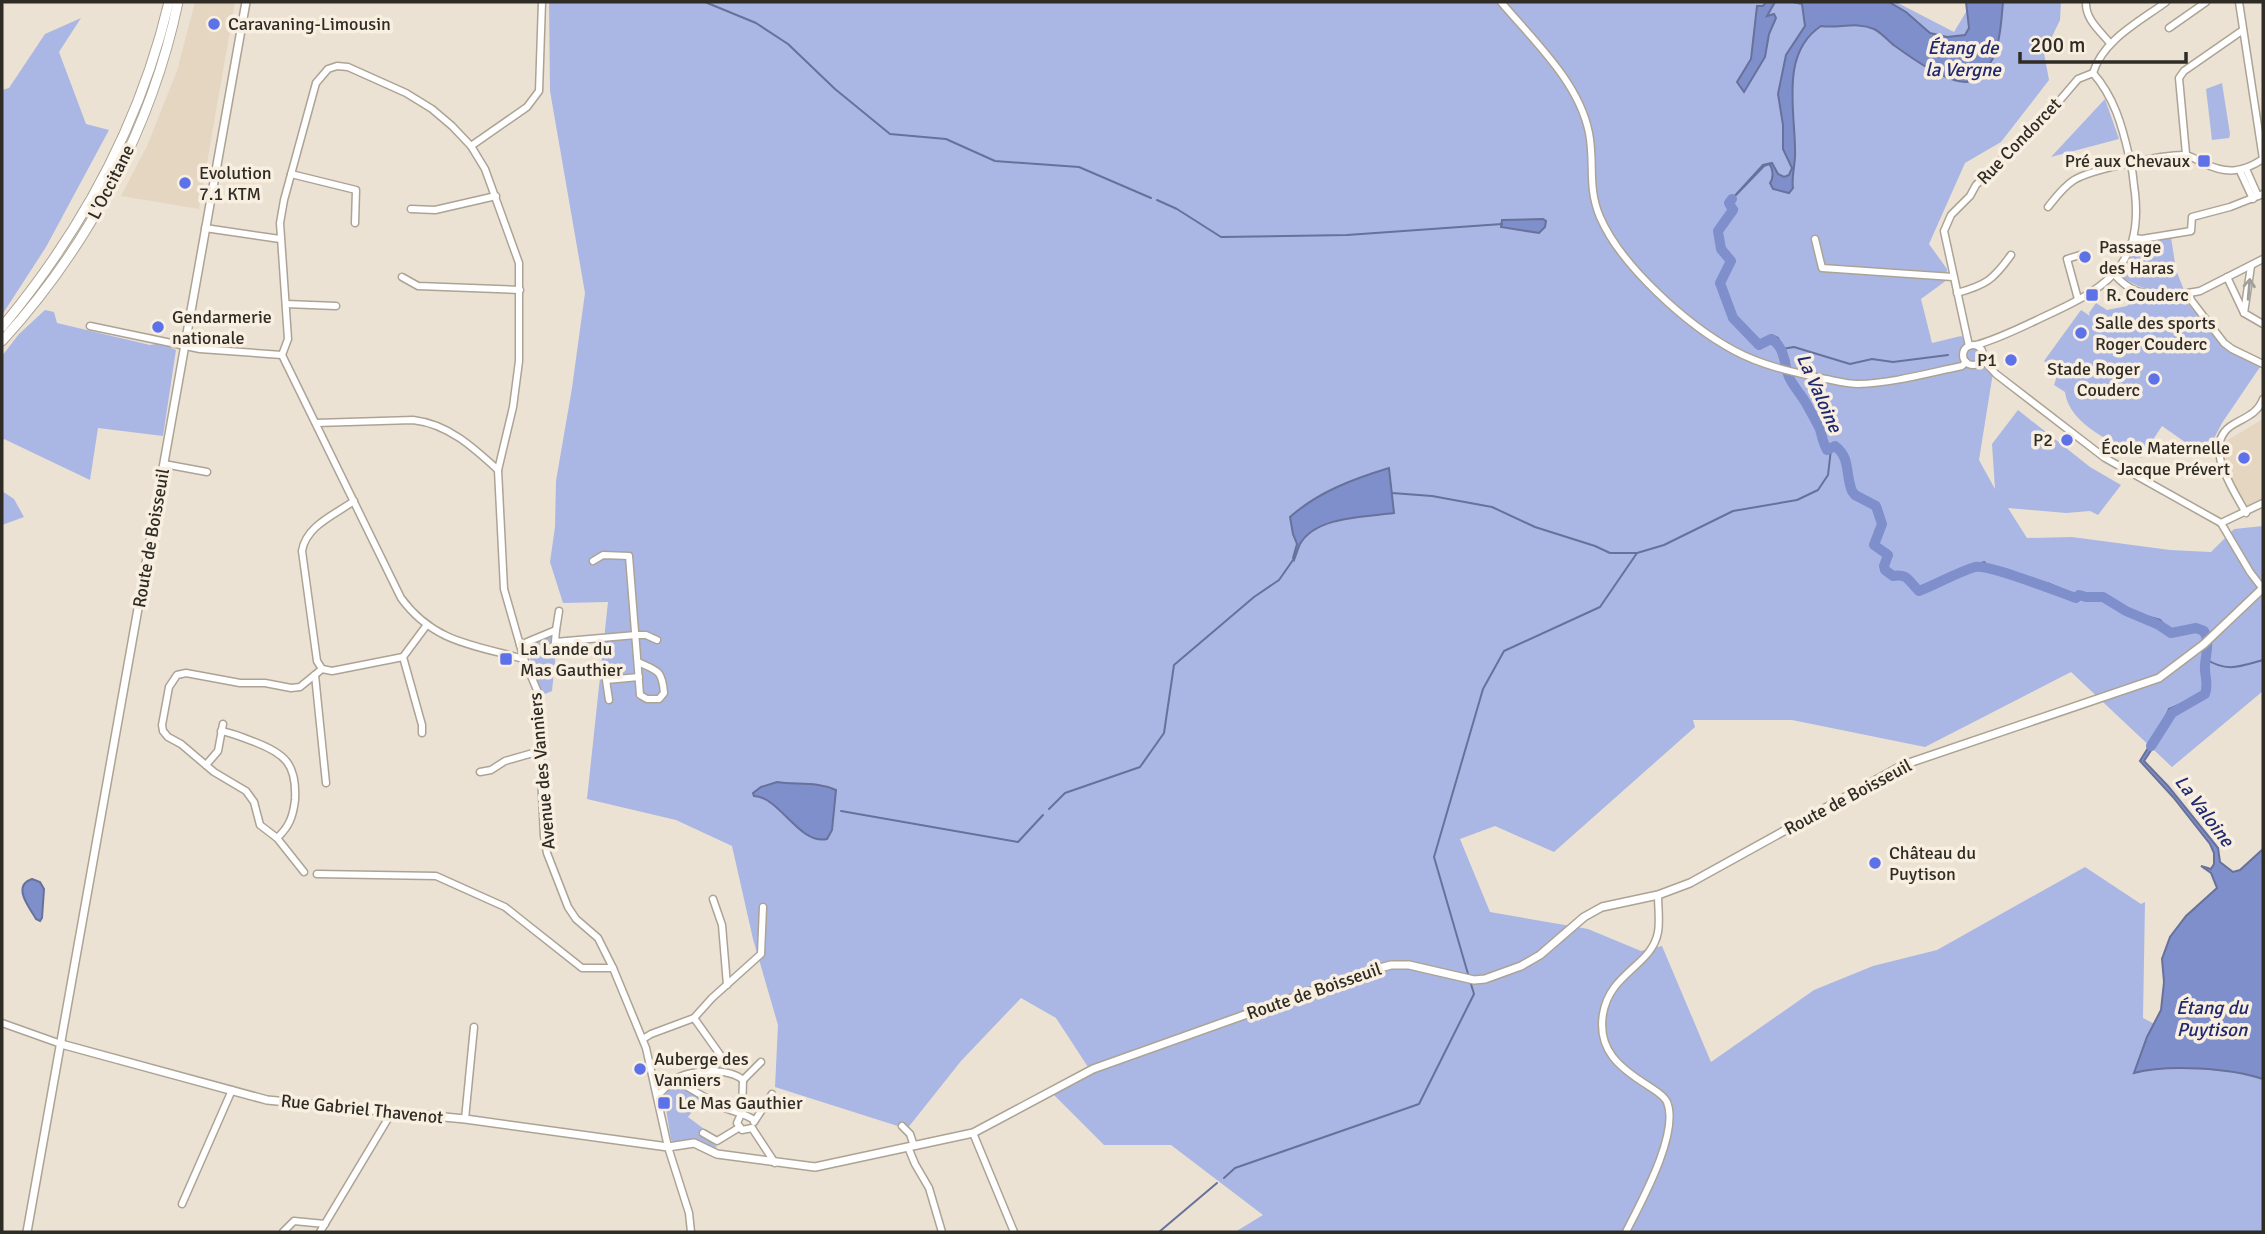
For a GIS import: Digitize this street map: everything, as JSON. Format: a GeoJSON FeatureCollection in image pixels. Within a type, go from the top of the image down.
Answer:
{"type":"FeatureCollection","features":[{"type":"Feature","properties":{"kind":"highway","name":"L'Occitane"},"geometry":{"type":"LineString","coordinates":[[2,327],[58,255],[102,183],[141,97],[169,2]]}},
{"type":"Feature","properties":{"kind":"highway","name":"L'Occitane"},"geometry":{"type":"LineString","coordinates":[[2,341],[66,260],[111,185],[154,88],[178,2]]}},
{"type":"Feature","properties":{"kind":"main road","name":"Route de Boisseuil"},"geometry":{"type":"LineString","coordinates":[[27,1232],[246,2]]}},
{"type":"Feature","properties":{"kind":"main road","name":"Route de Boisseuil"},"geometry":{"type":"LineString","coordinates":[[668,1147],[694,1143],[721,1155],[815,1167],[973,1133],[1093,1069],[1364,972],[1391,965],[1409,965],[1474,980],[1485,979],[1521,966],[1540,955],[1601,906],[1658,895],[1690,883],[1903,765],[2159,678],[2204,644],[2263,589]]}},
{"type":"Feature","properties":{"kind":"main road","name":"Rue Gabriel Thavenot"},"geometry":{"type":"LineString","coordinates":[[61,1044],[267,1100],[465,1119],[668,1147]]}},
{"type":"Feature","properties":{"kind":"street"},"geometry":{"type":"LineString","coordinates":[[471,146],[527,107],[539,91],[542,2]]}},
{"type":"Feature","properties":{"kind":"street"},"geometry":{"type":"LineString","coordinates":[[1501,2],[1551,61],[1576,99],[1589,133],[1591,190],[1601,219],[1652,289],[1735,351],[1793,373],[1855,384],[1895,380],[1951,368],[1965,359],[1976,347],[2065,307],[2114,274],[2134,239],[2137,215],[2131,163],[2121,122],[2110,96],[2093,73],[2097,58],[2110,43],[2166,2]]}},
{"type":"Feature","properties":{"kind":"street"},"geometry":{"type":"LineString","coordinates":[[2086,2],[2085,8],[2090,20],[2110,43]]}},
{"type":"Feature","properties":{"kind":"street"},"geometry":{"type":"LineString","coordinates":[[2169,28],[2206,2]]}},
{"type":"Feature","properties":{"kind":"street"},"geometry":{"type":"LineString","coordinates":[[2048,207],[2062,190],[2076,179],[2131,163],[2186,155],[2229,172],[2243,170],[2263,159],[2239,2]]}},
{"type":"Feature","properties":{"kind":"street"},"geometry":{"type":"LineString","coordinates":[[2186,155],[2179,78],[2184,71],[2243,30]]}},
{"type":"Feature","properties":{"kind":"street","name":"Avenue des Vanniers"},"geometry":{"type":"LineString","coordinates":[[291,174],[316,83],[328,69],[348,67],[432,108],[471,146],[485,169],[496,196],[519,263],[520,290],[519,361],[513,407],[498,470],[504,589],[524,659],[537,690],[547,853],[568,907],[576,919],[598,938],[643,1040],[668,1147],[686,1201],[691,1232]]}},
{"type":"Feature","properties":{"kind":"street","name":"Rue Condorcet"},"geometry":{"type":"LineString","coordinates":[[1953,277],[1944,231],[1951,215],[2010,151],[2025,141],[2078,79],[2093,73]]}},
{"type":"Feature","properties":{"kind":"street"},"geometry":{"type":"LineString","coordinates":[[2134,239],[2191,231],[2192,217],[2258,196],[2243,170]]}},
{"type":"Feature","properties":{"kind":"street"},"geometry":{"type":"LineString","coordinates":[[355,223],[356,190],[291,174],[280,223],[288,339],[282,355],[401,598],[426,626],[450,638],[524,659]]}},
{"type":"Feature","properties":{"kind":"street"},"geometry":{"type":"LineString","coordinates":[[411,209],[435,210],[496,196]]}},
{"type":"Feature","properties":{"kind":"street"},"geometry":{"type":"LineString","coordinates":[[205,228],[280,239]]}},
{"type":"Feature","properties":{"kind":"street"},"geometry":{"type":"LineString","coordinates":[[1815,239],[1822,268],[1953,277],[1976,347],[1982,359],[1996,374],[2105,458],[2221,523],[2263,589]]}},
{"type":"Feature","properties":{"kind":"street"},"geometry":{"type":"LineString","coordinates":[[1957,293],[1991,281],[2011,255]]}},
{"type":"Feature","properties":{"kind":"street"},"geometry":{"type":"LineString","coordinates":[[2078,299],[2067,259],[2080,255]]}},
{"type":"Feature","properties":{"kind":"street"},"geometry":{"type":"LineString","coordinates":[[2114,274],[2135,291],[2189,293],[2263,259]]}},
{"type":"Feature","properties":{"kind":"street"},"geometry":{"type":"LineString","coordinates":[[2244,313],[2251,266]]}},
{"type":"Feature","properties":{"kind":"street"},"geometry":{"type":"LineString","coordinates":[[402,277],[418,286],[520,290]]}},
{"type":"Feature","properties":{"kind":"street"},"geometry":{"type":"LineString","coordinates":[[2227,277],[2244,313],[2263,324]]}},
{"type":"Feature","properties":{"kind":"street"},"geometry":{"type":"LineString","coordinates":[[2189,293],[2224,343],[2263,364]]}},
{"type":"Feature","properties":{"kind":"street"},"geometry":{"type":"LineString","coordinates":[[286,304],[336,306]]}},
{"type":"Feature","properties":{"kind":"street"},"geometry":{"type":"LineString","coordinates":[[90,326],[200,349],[282,355]]}},
{"type":"Feature","properties":{"kind":"street"},"geometry":{"type":"LineString","coordinates":[[1965,359],[1996,374]]}},
{"type":"Feature","properties":{"kind":"street"},"geometry":{"type":"LineString","coordinates":[[1974,365],[1982,359]]}},
{"type":"Feature","properties":{"kind":"street"},"geometry":{"type":"LineString","coordinates":[[2246,513],[2225,474],[2218,444],[2226,429],[2257,411],[2263,399]]}},
{"type":"Feature","properties":{"kind":"street"},"geometry":{"type":"LineString","coordinates":[[316,423],[426,421],[458,436],[498,470]]}},
{"type":"Feature","properties":{"kind":"street"},"geometry":{"type":"LineString","coordinates":[[164,464],[207,472]]}},
{"type":"Feature","properties":{"kind":"street"},"geometry":{"type":"LineString","coordinates":[[354,501],[312,530],[304,540],[302,551],[317,661],[322,669],[332,671],[403,657],[426,626]]}},
{"type":"Feature","properties":{"kind":"street"},"geometry":{"type":"LineString","coordinates":[[2221,523],[2263,503]]}},
{"type":"Feature","properties":{"kind":"street"},"geometry":{"type":"LineString","coordinates":[[593,561],[603,555],[629,556],[640,695],[647,699],[659,698],[664,693],[663,677],[658,671],[638,662]]}},
{"type":"Feature","properties":{"kind":"street"},"geometry":{"type":"LineString","coordinates":[[559,611],[555,642],[636,635],[646,635],[657,640]]}},
{"type":"Feature","properties":{"kind":"street"},"geometry":{"type":"LineString","coordinates":[[520,645],[556,630]]}},
{"type":"Feature","properties":{"kind":"street"},"geometry":{"type":"LineString","coordinates":[[403,657],[422,733]]}},
{"type":"Feature","properties":{"kind":"street"},"geometry":{"type":"LineString","coordinates":[[304,872],[277,838],[260,825],[254,802],[246,791],[206,765],[163,731],[162,725],[169,687],[177,676],[186,673],[240,683],[265,683],[291,688],[300,687],[322,669]]}},
{"type":"Feature","properties":{"kind":"street"},"geometry":{"type":"LineString","coordinates":[[314,675],[326,783]]}},
{"type":"Feature","properties":{"kind":"street"},"geometry":{"type":"LineString","coordinates":[[609,700],[606,680],[639,677]]}},
{"type":"Feature","properties":{"kind":"street"},"geometry":{"type":"LineString","coordinates":[[206,765],[218,751],[222,727],[278,752],[291,767],[296,785],[294,810],[285,830],[277,838]]}},
{"type":"Feature","properties":{"kind":"street"},"geometry":{"type":"LineString","coordinates":[[480,772],[491,770],[505,761],[540,751]]}},
{"type":"Feature","properties":{"kind":"street"},"geometry":{"type":"LineString","coordinates":[[317,874],[436,876],[505,907],[582,968],[613,968]]}},
{"type":"Feature","properties":{"kind":"street"},"geometry":{"type":"LineString","coordinates":[[1626,1232],[1661,1159],[1668,1114],[1667,1103],[1660,1094],[1622,1069],[1610,1056],[1604,1044],[1602,1016],[1608,994],[1618,981],[1646,957],[1658,934],[1658,895]]}},
{"type":"Feature","properties":{"kind":"street"},"geometry":{"type":"LineString","coordinates":[[713,899],[722,925],[727,985]]}},
{"type":"Feature","properties":{"kind":"street"},"geometry":{"type":"LineString","coordinates":[[643,1040],[651,1034],[694,1018],[761,954],[763,907]]}},
{"type":"Feature","properties":{"kind":"street"},"geometry":{"type":"LineString","coordinates":[[694,1018],[721,1056],[712,1072]]}},
{"type":"Feature","properties":{"kind":"street"},"geometry":{"type":"LineString","coordinates":[[2,1023],[61,1044]]}},
{"type":"Feature","properties":{"kind":"street"},"geometry":{"type":"LineString","coordinates":[[465,1119],[474,1027]]}},
{"type":"Feature","properties":{"kind":"street"},"geometry":{"type":"LineString","coordinates":[[743,1080],[761,1062]]}},
{"type":"Feature","properties":{"kind":"street"},"geometry":{"type":"LineString","coordinates":[[658,1095],[674,1079],[685,1074],[735,1074],[743,1080]]}},
{"type":"Feature","properties":{"kind":"street"},"geometry":{"type":"LineString","coordinates":[[674,1079],[720,1106],[742,1112],[754,1120]]}},
{"type":"Feature","properties":{"kind":"street"},"geometry":{"type":"LineString","coordinates":[[743,1080],[742,1112],[737,1124],[742,1130],[752,1128]]}},
{"type":"Feature","properties":{"kind":"street"},"geometry":{"type":"LineString","coordinates":[[183,1204],[232,1090]]}},
{"type":"Feature","properties":{"kind":"street"},"geometry":{"type":"LineString","coordinates":[[772,1094],[754,1120],[752,1128],[775,1163]]}},
{"type":"Feature","properties":{"kind":"street"},"geometry":{"type":"LineString","coordinates":[[320,1232],[392,1112]]}},
{"type":"Feature","properties":{"kind":"street"},"geometry":{"type":"LineString","coordinates":[[902,1126],[910,1134],[915,1164],[929,1188],[942,1232]]}},
{"type":"Feature","properties":{"kind":"street"},"geometry":{"type":"LineString","coordinates":[[717,1141],[740,1127]]}},
{"type":"Feature","properties":{"kind":"street"},"geometry":{"type":"LineString","coordinates":[[703,1133],[717,1141],[721,1155]]}},
{"type":"Feature","properties":{"kind":"street"},"geometry":{"type":"LineString","coordinates":[[973,1133],[1014,1232]]}},
{"type":"Feature","properties":{"kind":"street"},"geometry":{"type":"LineString","coordinates":[[283,1232],[294,1221],[325,1224]]}},
{"type":"Feature","properties":{"kind":"shaded area"},"geometry":{"type":"Polygon","coordinates":[[[195,2],[235,2],[199,209],[121,196],[147,146],[177,71],[195,2]]]}},
{"type":"Feature","properties":{"kind":"shaded area"},"geometry":{"type":"Polygon","coordinates":[[[549,2],[1896,2],[1954,32],[1972,2],[2061,2],[2060,20],[2044,53],[2049,80],[2001,142],[1965,163],[1929,244],[1947,269],[1947,280],[1921,299],[1932,343],[1961,336],[1995,360],[1979,460],[1995,489],[1992,444],[2018,410],[2090,467],[2121,485],[2098,515],[2090,511],[2066,513],[2008,508],[2027,538],[2072,537],[2170,550],[2211,552],[2234,529],[2263,526],[2263,691],[2172,767],[2071,672],[1925,747],[1792,720],[1693,720],[1695,727],[1554,852],[1495,826],[1460,839],[1490,912],[1588,929],[1641,951],[1662,946],[1711,1062],[1814,990],[1873,966],[1937,950],[2085,867],[2141,904],[2145,902],[2143,1018],[2203,1049],[2263,1049],[2263,1232],[1235,1232],[1263,1215],[1171,1145],[1104,1145],[1053,1094],[1088,1067],[1056,1018],[1021,998],[961,1061],[907,1129],[775,1087],[778,1025],[753,939],[732,846],[676,820],[587,799],[608,602],[563,603],[550,562],[555,527],[556,481],[585,293],[550,91],[549,2]]]}},
{"type":"Feature","properties":{"kind":"shaded area"},"geometry":{"type":"Polygon","coordinates":[[[81,18],[59,52],[86,124],[109,130],[46,247],[2,315],[2,90],[9,88],[45,34],[81,18]]]}},
{"type":"Feature","properties":{"kind":"shaded area"},"geometry":{"type":"Polygon","coordinates":[[[2222,83],[2230,134],[2229,138],[2212,140],[2206,89],[2222,83]]]}},
{"type":"Feature","properties":{"kind":"shaded area"},"geometry":{"type":"Polygon","coordinates":[[[2105,99],[2119,139],[2051,157],[2105,99]]]}},
{"type":"Feature","properties":{"kind":"shaded area"},"geometry":{"type":"Polygon","coordinates":[[[2171,237],[2176,270],[2184,290],[2151,290],[2122,277],[2123,268],[2137,242],[2171,237]]]}},
{"type":"Feature","properties":{"kind":"shaded area","name":"Stade Roger Couderc"},"geometry":{"type":"Polygon","coordinates":[[[2136,298],[2183,298],[2228,351],[2260,367],[2222,423],[2205,456],[2162,426],[2141,458],[2095,432],[2075,414],[2068,404],[2065,392],[2054,385],[2058,373],[2044,361],[2081,310],[2090,316],[2089,313],[2096,303],[2107,310],[2127,306],[2136,298]]]}},
{"type":"Feature","properties":{"kind":"shaded area"},"geometry":{"type":"Polygon","coordinates":[[[45,310],[54,312],[57,323],[150,345],[161,343],[176,350],[163,436],[98,428],[90,480],[4,439],[2,442],[2,356],[19,334],[45,310]]]}},
{"type":"Feature","properties":{"kind":"shaded area","name":"École Maternelle Jacque Prévert"},"geometry":{"type":"Polygon","coordinates":[[[2263,419],[2263,499],[2247,506],[2228,473],[2221,444],[2263,419]]]}},
{"type":"Feature","properties":{"kind":"shaded area"},"geometry":{"type":"Polygon","coordinates":[[[2,491],[14,499],[24,517],[2,525],[2,491]]]}},
{"type":"Feature","properties":{"kind":"shaded area"},"geometry":{"type":"Polygon","coordinates":[[[558,633],[552,691],[540,696],[527,648],[531,643],[558,633]]]}},
{"type":"Feature","properties":{"kind":"shaded area"},"geometry":{"type":"Polygon","coordinates":[[[674,1084],[704,1097],[688,1117],[704,1129],[702,1135],[717,1147],[714,1149],[677,1144],[671,1140],[664,1096],[674,1084]]]}},
{"type":"Feature","properties":{"kind":"water"},"geometry":{"type":"Polygon","coordinates":[[[1766,2],[1775,2],[1767,16],[1774,14],[1776,18],[1769,34],[1765,57],[1744,92],[1737,82],[1751,59],[1757,6],[1763,6],[1766,2]]]}},
{"type":"Feature","properties":{"kind":"water","name":"Étang de la Vergne"},"geometry":{"type":"Polygon","coordinates":[[[1793,2],[1889,2],[1906,12],[1930,33],[1947,37],[1965,35],[1969,28],[1966,2],[2003,2],[1999,37],[1993,59],[1978,76],[1967,82],[1929,69],[1877,31],[1867,27],[1821,26],[1808,37],[1795,67],[1792,100],[1795,155],[1793,188],[1789,193],[1773,189],[1770,183],[1771,168],[1769,164],[1764,166],[1735,196],[1732,202],[1737,209],[1722,227],[1719,237],[1718,231],[1733,210],[1730,201],[1763,165],[1772,163],[1778,174],[1784,177],[1789,175],[1792,168],[1783,149],[1783,125],[1778,94],[1786,55],[1805,26],[1802,4],[1793,2]]]}},
{"type":"Feature","properties":{"kind":"water"},"geometry":{"type":"Polygon","coordinates":[[[1502,220],[1546,221],[1545,227],[1539,233],[1501,227],[1502,220]]]}},
{"type":"Feature","properties":{"kind":"water","name":"Étang de la Vergne"},"geometry":{"type":"Polygon","coordinates":[[[1720,243],[1734,262],[1723,283],[1734,314],[1758,342],[1772,335],[1778,338],[1789,361],[1774,340],[1759,345],[1733,318],[1720,283],[1731,261],[1721,249],[1720,243]]]}},
{"type":"Feature","properties":{"kind":"water"},"geometry":{"type":"Polygon","coordinates":[[[1789,377],[1793,378],[1812,407],[1826,445],[1829,447],[1836,444],[1847,456],[1850,480],[1846,458],[1835,446],[1827,450],[1816,421],[1789,377]]]}},
{"type":"Feature","properties":{"kind":"water"},"geometry":{"type":"Polygon","coordinates":[[[1389,468],[1394,513],[1356,517],[1318,528],[1300,544],[1294,560],[1297,544],[1290,517],[1312,500],[1336,487],[1389,468]]]}},
{"type":"Feature","properties":{"kind":"water"},"geometry":{"type":"Polygon","coordinates":[[[1851,484],[1858,495],[1879,506],[1882,524],[1876,542],[1880,548],[1888,550],[1891,556],[1886,567],[1892,573],[1905,574],[1919,589],[1952,573],[1984,562],[1993,569],[2050,584],[2075,596],[2095,593],[2106,597],[2132,612],[2160,620],[2170,631],[2199,626],[2209,633],[2204,634],[2204,631],[2196,628],[2171,633],[2103,597],[2076,598],[2011,574],[1979,566],[1919,591],[1905,577],[1893,576],[1885,570],[1888,555],[1874,545],[1880,519],[1878,507],[1855,494],[1852,491],[1851,484]]]}},
{"type":"Feature","properties":{"kind":"water","name":"Étang du Puytison"},"geometry":{"type":"Polygon","coordinates":[[[2213,640],[2206,660],[2205,694],[2172,713],[2144,761],[2218,848],[2220,862],[2233,872],[2240,870],[2263,849],[2263,1079],[2199,1068],[2134,1073],[2147,1037],[2161,1010],[2164,982],[2162,959],[2170,937],[2186,916],[2217,888],[2211,873],[2201,866],[2211,869],[2214,864],[2214,853],[2210,844],[2140,761],[2169,709],[2202,695],[2205,654],[2208,647],[2213,640]]]}},
{"type":"Feature","properties":{"kind":"water"},"geometry":{"type":"Polygon","coordinates":[[[777,782],[814,784],[836,790],[832,830],[827,839],[807,835],[772,804],[754,796],[753,793],[761,787],[777,782]]]}},
{"type":"Feature","properties":{"kind":"water"},"geometry":{"type":"Polygon","coordinates":[[[32,879],[40,882],[44,889],[40,921],[36,919],[22,892],[26,882],[32,879]]]}},
{"type":"Feature","properties":{"kind":"waterway"},"geometry":{"type":"LineString","coordinates":[[705,2],[756,23],[788,44],[835,89],[890,134],[946,139],[995,161],[1079,167],[1151,198]]}},
{"type":"Feature","properties":{"kind":"waterway","name":"La Valoine"},"geometry":{"type":"LineString","coordinates":[[1732,199],[1729,203],[1733,210],[1718,231],[1721,249],[1731,261],[1720,283],[1733,318],[1759,345],[1771,339],[1776,343],[1789,377],[1817,423],[1827,450],[1835,446],[1846,461],[1852,491],[1876,506],[1882,524],[1874,545],[1888,555],[1885,570],[1893,576],[1905,577],[1919,591],[1968,569],[1983,567],[2076,598],[2079,595],[2103,597],[2171,633],[2196,628],[2204,631],[2207,643],[2205,694],[2172,713],[2151,746]]}},
{"type":"Feature","properties":{"kind":"waterway"},"geometry":{"type":"LineString","coordinates":[[1157,200],[1177,209],[1221,237],[1347,235],[1502,224]]}},
{"type":"Feature","properties":{"kind":"waterway"},"geometry":{"type":"LineString","coordinates":[[1782,349],[1794,347],[1850,364],[1872,359],[1893,362],[1948,355]]}},
{"type":"Feature","properties":{"kind":"waterway"},"geometry":{"type":"LineString","coordinates":[[1468,974],[1434,857],[1483,689],[1504,651],[1600,607],[1637,553],[1664,545],[1733,511],[1797,500],[1818,490],[1828,475],[1831,449]]}},
{"type":"Feature","properties":{"kind":"waterway"},"geometry":{"type":"LineString","coordinates":[[1392,493],[1432,496],[1492,507],[1535,527],[1610,553],[1637,553]]}},
{"type":"Feature","properties":{"kind":"waterway"},"geometry":{"type":"LineString","coordinates":[[1049,809],[1065,793],[1140,767],[1164,733],[1174,665],[1254,597],[1279,580],[1293,560]]}},
{"type":"Feature","properties":{"kind":"waterway"},"geometry":{"type":"LineString","coordinates":[[2206,659],[2227,667],[2263,660]]}},
{"type":"Feature","properties":{"kind":"waterway"},"geometry":{"type":"LineString","coordinates":[[841,811],[1018,842],[1043,815]]}},
{"type":"Feature","properties":{"kind":"waterway"},"geometry":{"type":"LineString","coordinates":[[1224,1178],[1235,1168],[1419,1104],[1474,994],[1471,984]]}},
{"type":"Feature","properties":{"kind":"waterway"},"geometry":{"type":"LineString","coordinates":[[1159,1232],[1217,1183]]}},
{"type":"Feature","properties":{"kind":"place","name":"Caravaning-Limousin"},"geometry":{"type":"Point","coordinates":[214,24]}},
{"type":"Feature","properties":{"kind":"place","name":"Pré aux Chevaux"},"geometry":{"type":"Point","coordinates":[2204,161]}},
{"type":"Feature","properties":{"kind":"place","name":"Evolution 7.1 KTM"},"geometry":{"type":"Point","coordinates":[185,183]}},
{"type":"Feature","properties":{"kind":"place","name":"Passage des Haras"},"geometry":{"type":"Point","coordinates":[2085,257]}},
{"type":"Feature","properties":{"kind":"place","name":"R. Couderc"},"geometry":{"type":"Point","coordinates":[2092,295]}},
{"type":"Feature","properties":{"kind":"place","name":"Gendarmerie nationale"},"geometry":{"type":"Point","coordinates":[158,327]}},
{"type":"Feature","properties":{"kind":"place","name":"Salle des sports Roger Couderc"},"geometry":{"type":"Point","coordinates":[2081,333]}},
{"type":"Feature","properties":{"kind":"place","name":"P1"},"geometry":{"type":"Point","coordinates":[2011,360]}},
{"type":"Feature","properties":{"kind":"place","name":"Stade Roger Couderc"},"geometry":{"type":"Point","coordinates":[2154,379]}},
{"type":"Feature","properties":{"kind":"place","name":"P2"},"geometry":{"type":"Point","coordinates":[2067,440]}},
{"type":"Feature","properties":{"kind":"place","name":"École Maternelle Jacque Prévert"},"geometry":{"type":"Point","coordinates":[2244,458]}},
{"type":"Feature","properties":{"kind":"place","name":"La Lande du Mas Gauthier"},"geometry":{"type":"Point","coordinates":[506,659]}},
{"type":"Feature","properties":{"kind":"place","name":"Château du Puytison"},"geometry":{"type":"Point","coordinates":[1875,863]}},
{"type":"Feature","properties":{"kind":"place","name":"Auberge des Vanniers"},"geometry":{"type":"Point","coordinates":[640,1069]}},
{"type":"Feature","properties":{"kind":"place","name":"Le Mas Gauthier"},"geometry":{"type":"Point","coordinates":[664,1103]}}]}
